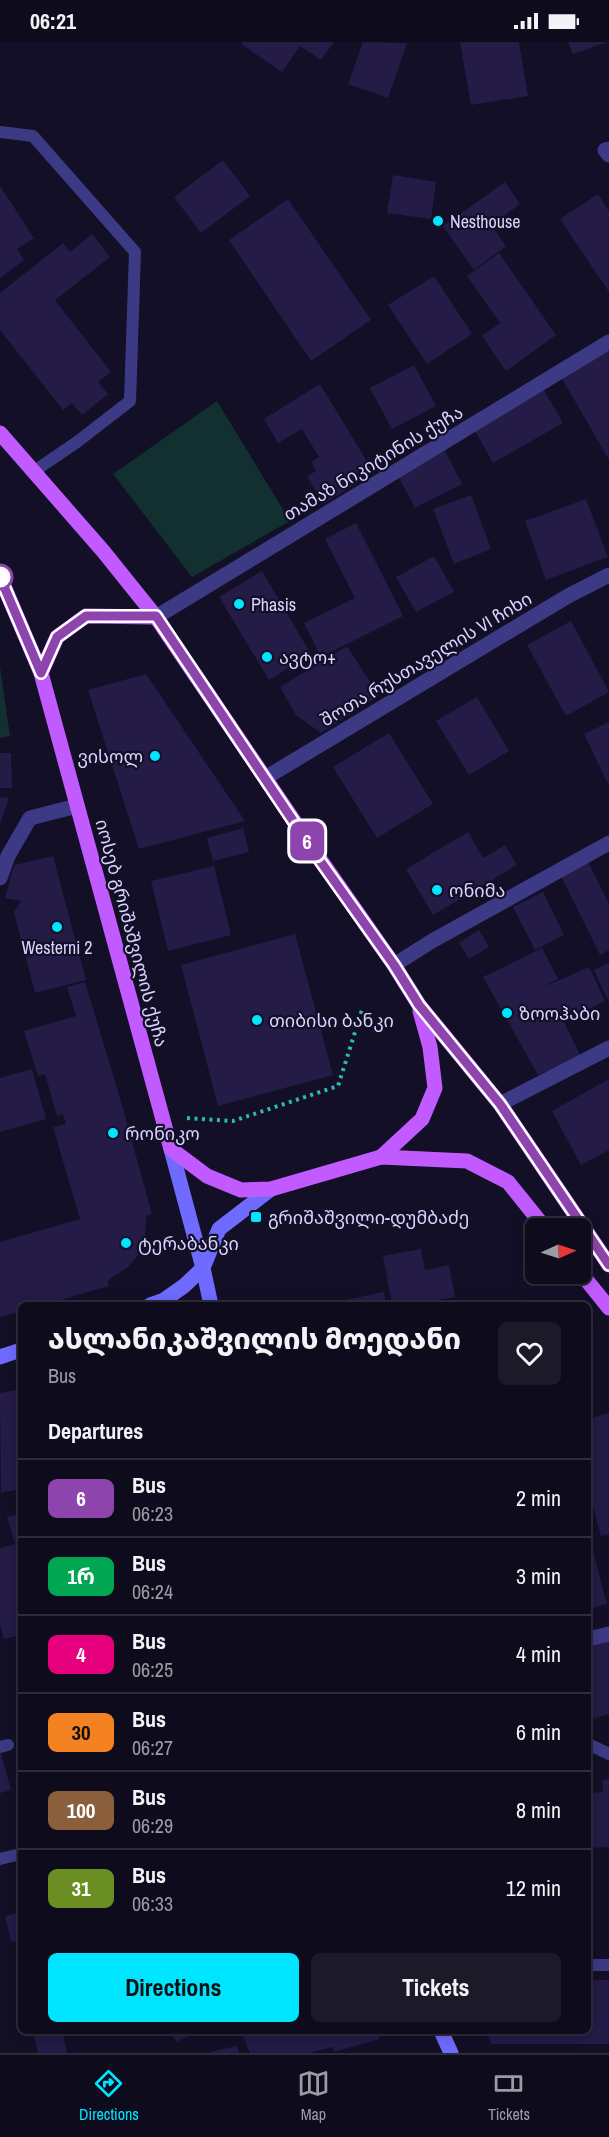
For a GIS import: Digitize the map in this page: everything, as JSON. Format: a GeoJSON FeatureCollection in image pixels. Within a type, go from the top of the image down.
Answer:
{"type":"FeatureCollection","features":[{"type":"Feature","properties":{"kind":"main road"},"geometry":{"type":"LineString","coordinates":[[0,433],[103,551],[156,616],[419,1005],[500,1104],[609,1265]]}},
{"type":"Feature","properties":{"kind":"main road","name":"იოსებ გრიშაშვილის ქუჩა"},"geometry":{"type":"LineString","coordinates":[[0,577],[41,673],[210,1302]]}},
{"type":"Feature","properties":{"kind":"main road"},"geometry":{"type":"LineString","coordinates":[[41,673],[57,637],[86,616],[156,616]]}},
{"type":"Feature","properties":{"kind":"main road"},"geometry":{"type":"LineString","coordinates":[[381,1157],[422,1119],[435,1088],[430,1047],[419,1005]]}},
{"type":"Feature","properties":{"kind":"main road"},"geometry":{"type":"LineString","coordinates":[[171,1149],[207,1176],[241,1190],[271,1189],[381,1157],[467,1161],[508,1182],[537,1218]]}},
{"type":"Feature","properties":{"kind":"main road"},"geometry":{"type":"LineString","coordinates":[[156,1302],[184,1286],[203,1268],[219,1229],[271,1189]]}},
{"type":"Feature","properties":{"kind":"main road"},"geometry":{"type":"LineString","coordinates":[[590,1284],[609,1308]]}},
{"type":"Feature","properties":{"kind":"main road"},"geometry":{"type":"LineString","coordinates":[[0,1357],[18,1351]]}},
{"type":"Feature","properties":{"kind":"main road"},"geometry":{"type":"LineString","coordinates":[[442,2034],[451,2053]]}},
{"type":"Feature","properties":{"kind":"street"},"geometry":{"type":"LineString","coordinates":[[609,149],[605,150],[609,155]]}},
{"type":"Feature","properties":{"kind":"street","name":"თამაზ ნიკიტინის ქუჩა"},"geometry":{"type":"LineString","coordinates":[[156,616],[609,342]]}},
{"type":"Feature","properties":{"kind":"street","name":"შოთა რუსთაველის VI ჩიხი"},"geometry":{"type":"LineString","coordinates":[[265,778],[568,596],[609,575]]}},
{"type":"Feature","properties":{"kind":"street"},"geometry":{"type":"LineString","coordinates":[[0,878],[4,855],[30,818],[77,806]]}},
{"type":"Feature","properties":{"kind":"street"},"geometry":{"type":"LineString","coordinates":[[394,965],[432,941],[609,843]]}},
{"type":"Feature","properties":{"kind":"street"},"geometry":{"type":"LineString","coordinates":[[500,1104],[609,1048]]}},
{"type":"Feature","properties":{"kind":"street"},"geometry":{"type":"LineString","coordinates":[[591,1638],[609,1634]]}},
{"type":"Feature","properties":{"kind":"lane"},"geometry":{"type":"LineString","coordinates":[[0,132],[33,135],[135,252],[130,401],[33,472]]}},
{"type":"Feature","properties":{"kind":"lane"},"geometry":{"type":"LineString","coordinates":[[591,1745],[609,1754]]}},
{"type":"Feature","properties":{"kind":"lane"},"geometry":{"type":"LineString","coordinates":[[0,1859],[18,1855]]}},
{"type":"Feature","properties":{"kind":"lane"},"geometry":{"type":"LineString","coordinates":[[591,1965],[609,1965]]}},
{"type":"Feature","properties":{"kind":"path"},"geometry":{"type":"LineString","coordinates":[[187,1118],[233,1121],[338,1086],[362,1010]]}},
{"type":"Feature","properties":{"kind":"green space"},"geometry":{"type":"Polygon","coordinates":[[[217,401],[290,521],[192,577],[113,474],[217,401]]]}},
{"type":"Feature","properties":{"kind":"green space"},"geometry":{"type":"Polygon","coordinates":[[[0,667],[10,736],[0,738],[0,667]]]}},
{"type":"Feature","properties":{"kind":"building"},"geometry":{"type":"Polygon","coordinates":[[[243,42],[334,42],[321,60],[300,46],[282,72],[241,44],[243,42]]]}},
{"type":"Feature","properties":{"kind":"building"},"geometry":{"type":"Polygon","coordinates":[[[363,42],[407,43],[388,98],[348,84],[363,42]]]}},
{"type":"Feature","properties":{"kind":"building"},"geometry":{"type":"Polygon","coordinates":[[[460,42],[519,42],[528,96],[471,105],[460,42]]]}},
{"type":"Feature","properties":{"kind":"building"},"geometry":{"type":"Polygon","coordinates":[[[568,42],[608,42],[573,54],[568,42]]]}},
{"type":"Feature","properties":{"kind":"building"},"geometry":{"type":"Polygon","coordinates":[[[223,160],[250,196],[201,233],[174,197],[223,160]]]}},
{"type":"Feature","properties":{"kind":"building"},"geometry":{"type":"Polygon","coordinates":[[[393,175],[436,182],[431,219],[387,213],[393,175]]]}},
{"type":"Feature","properties":{"kind":"building"},"geometry":{"type":"Polygon","coordinates":[[[505,182],[520,204],[491,225],[506,246],[474,270],[443,226],[505,182]]]}},
{"type":"Feature","properties":{"kind":"building"},"geometry":{"type":"Polygon","coordinates":[[[0,186],[34,238],[17,249],[24,260],[0,278],[0,186]]]}},
{"type":"Feature","properties":{"kind":"building"},"geometry":{"type":"Polygon","coordinates":[[[598,194],[609,211],[609,292],[560,219],[598,194]]]}},
{"type":"Feature","properties":{"kind":"building"},"geometry":{"type":"Polygon","coordinates":[[[288,199],[371,320],[311,361],[229,240],[288,199]]]}},
{"type":"Feature","properties":{"kind":"building"},"geometry":{"type":"Polygon","coordinates":[[[92,234],[110,257],[55,300],[111,372],[98,382],[108,394],[82,415],[72,403],[63,410],[0,330],[0,293],[63,243],[70,252],[92,234]]]}},
{"type":"Feature","properties":{"kind":"building"},"geometry":{"type":"Polygon","coordinates":[[[499,253],[556,335],[506,371],[482,336],[500,323],[467,276],[499,253]]]}},
{"type":"Feature","properties":{"kind":"building"},"geometry":{"type":"Polygon","coordinates":[[[434,276],[472,334],[427,364],[388,305],[434,276]]]}},
{"type":"Feature","properties":{"kind":"building"},"geometry":{"type":"Polygon","coordinates":[[[607,348],[609,352],[609,460],[560,375],[607,348]]]}},
{"type":"Feature","properties":{"kind":"building"},"geometry":{"type":"Polygon","coordinates":[[[414,365],[436,406],[392,429],[370,388],[414,365]]]}},
{"type":"Feature","properties":{"kind":"building"},"geometry":{"type":"Polygon","coordinates":[[[320,384],[374,473],[323,504],[307,476],[316,471],[311,462],[319,457],[302,429],[278,443],[264,419],[320,384]]]}},
{"type":"Feature","properties":{"kind":"building"},"geometry":{"type":"Polygon","coordinates":[[[544,390],[563,423],[493,463],[474,429],[544,390]]]}},
{"type":"Feature","properties":{"kind":"building"},"geometry":{"type":"Polygon","coordinates":[[[443,447],[462,484],[415,508],[396,472],[443,447]]]}},
{"type":"Feature","properties":{"kind":"building"},"geometry":{"type":"Polygon","coordinates":[[[471,495],[491,549],[454,564],[433,509],[471,495]]]}},
{"type":"Feature","properties":{"kind":"building"},"geometry":{"type":"Polygon","coordinates":[[[586,499],[608,557],[546,580],[525,521],[586,499]]]}},
{"type":"Feature","properties":{"kind":"building"},"geometry":{"type":"Polygon","coordinates":[[[356,523],[403,616],[321,657],[304,623],[355,598],[325,539],[356,523]]]}},
{"type":"Feature","properties":{"kind":"building"},"geometry":{"type":"Polygon","coordinates":[[[434,556],[454,592],[416,612],[396,577],[434,556]]]}},
{"type":"Feature","properties":{"kind":"building"},"geometry":{"type":"Polygon","coordinates":[[[262,571],[311,654],[269,680],[219,597],[262,571]]]}},
{"type":"Feature","properties":{"kind":"building"},"geometry":{"type":"Polygon","coordinates":[[[571,621],[609,692],[566,716],[527,645],[571,621]]]}},
{"type":"Feature","properties":{"kind":"building"},"geometry":{"type":"Polygon","coordinates":[[[347,646],[379,696],[321,733],[296,715],[280,687],[347,646]]]}},
{"type":"Feature","properties":{"kind":"building","name":"ვისოლ"},"geometry":{"type":"Polygon","coordinates":[[[146,674],[245,821],[139,849],[88,690],[146,674]]]}},
{"type":"Feature","properties":{"kind":"building"},"geometry":{"type":"Polygon","coordinates":[[[477,697],[509,751],[469,775],[436,721],[477,697]]]}},
{"type":"Feature","properties":{"kind":"building"},"geometry":{"type":"Polygon","coordinates":[[[609,722],[609,786],[584,734],[609,722]]]}},
{"type":"Feature","properties":{"kind":"building"},"geometry":{"type":"Polygon","coordinates":[[[389,733],[433,804],[377,838],[333,767],[389,733]]]}},
{"type":"Feature","properties":{"kind":"building"},"geometry":{"type":"Polygon","coordinates":[[[0,753],[11,753],[12,788],[0,788],[0,753]]]}},
{"type":"Feature","properties":{"kind":"building"},"geometry":{"type":"Polygon","coordinates":[[[0,797],[9,798],[0,824],[0,797]]]}},
{"type":"Feature","properties":{"kind":"building"},"geometry":{"type":"Polygon","coordinates":[[[243,828],[249,852],[213,861],[207,838],[243,828]]]}},
{"type":"Feature","properties":{"kind":"building"},"geometry":{"type":"Polygon","coordinates":[[[468,832],[483,858],[505,845],[517,865],[433,915],[406,869],[468,832]]]}},
{"type":"Feature","properties":{"kind":"building"},"geometry":{"type":"Polygon","coordinates":[[[53,856],[86,980],[35,993],[14,912],[21,901],[5,898],[14,865],[53,856]]]}},
{"type":"Feature","properties":{"kind":"building"},"geometry":{"type":"Polygon","coordinates":[[[585,856],[609,904],[609,950],[600,955],[558,870],[585,856]]]}},
{"type":"Feature","properties":{"kind":"building"},"geometry":{"type":"Polygon","coordinates":[[[214,866],[231,935],[168,951],[151,881],[214,866]]]}},
{"type":"Feature","properties":{"kind":"building"},"geometry":{"type":"Polygon","coordinates":[[[543,892],[564,935],[535,950],[513,907],[543,892]]]}},
{"type":"Feature","properties":{"kind":"building"},"geometry":{"type":"Polygon","coordinates":[[[479,930],[489,947],[469,959],[459,943],[479,930]]]}},
{"type":"Feature","properties":{"kind":"building","name":"თიბისი ბანკი"},"geometry":{"type":"Polygon","coordinates":[[[295,934],[333,1075],[218,1106],[181,965],[295,934]]]}},
{"type":"Feature","properties":{"kind":"building"},"geometry":{"type":"Polygon","coordinates":[[[542,948],[558,979],[539,989],[589,967],[605,1001],[564,1022],[581,1057],[538,1075],[483,977],[542,948]]]}},
{"type":"Feature","properties":{"kind":"building"},"geometry":{"type":"Polygon","coordinates":[[[609,963],[609,1003],[594,970],[609,963]]]}},
{"type":"Feature","properties":{"kind":"building"},"geometry":{"type":"Polygon","coordinates":[[[85,982],[152,1214],[146,1216],[145,1241],[139,1254],[128,1267],[108,1280],[109,1286],[53,1302],[18,1302],[18,1312],[0,1317],[0,1242],[80,1219],[53,1127],[66,1124],[63,1114],[57,1116],[45,1074],[38,1076],[24,1031],[76,1016],[67,987],[85,982]]]}},
{"type":"Feature","properties":{"kind":"building"},"geometry":{"type":"Polygon","coordinates":[[[32,1069],[46,1119],[0,1132],[0,1078],[32,1069]]]}},
{"type":"Feature","properties":{"kind":"building"},"geometry":{"type":"Polygon","coordinates":[[[609,1079],[609,1150],[581,1165],[552,1111],[609,1079]]]}},
{"type":"Feature","properties":{"kind":"building"},"geometry":{"type":"Polygon","coordinates":[[[421,1249],[425,1270],[449,1265],[455,1297],[431,1302],[391,1302],[383,1256],[421,1249]]]}},
{"type":"Feature","properties":{"kind":"building"},"geometry":{"type":"Polygon","coordinates":[[[384,1292],[386,1302],[336,1302],[384,1292]]]}},
{"type":"Feature","properties":{"kind":"building"},"geometry":{"type":"Polygon","coordinates":[[[18,1390],[18,1490],[1,1493],[0,1393],[18,1390]]]}},
{"type":"Feature","properties":{"kind":"building"},"geometry":{"type":"Polygon","coordinates":[[[609,1413],[609,1534],[601,1536],[591,1500],[591,1418],[609,1413]]]}},
{"type":"Feature","properties":{"kind":"building"},"geometry":{"type":"Polygon","coordinates":[[[18,1514],[18,1636],[4,1639],[0,1624],[0,1548],[15,1544],[7,1517],[18,1514]]]}},
{"type":"Feature","properties":{"kind":"building"},"geometry":{"type":"Polygon","coordinates":[[[591,1552],[593,1552],[607,1604],[591,1608],[591,1552]]]}},
{"type":"Feature","properties":{"kind":"building"},"geometry":{"type":"Polygon","coordinates":[[[609,1642],[609,1714],[591,1719],[591,1645],[609,1642]]]}},
{"type":"Feature","properties":{"kind":"building"},"geometry":{"type":"Polygon","coordinates":[[[0,1750],[11,1790],[0,1793],[0,1750]]]}},
{"type":"Feature","properties":{"kind":"building"},"geometry":{"type":"Polygon","coordinates":[[[609,1779],[609,1847],[591,1848],[591,1793],[603,1792],[602,1780],[609,1779]]]}},
{"type":"Feature","properties":{"kind":"building"},"geometry":{"type":"Polygon","coordinates":[[[18,1913],[18,1940],[11,1942],[5,1916],[18,1913]]]}},
{"type":"Feature","properties":{"kind":"building"},"geometry":{"type":"Polygon","coordinates":[[[591,1980],[609,1980],[609,2044],[492,2044],[487,2034],[591,2034],[591,1980]]]}},
{"type":"Feature","properties":{"kind":"building"},"geometry":{"type":"Polygon","coordinates":[[[34,2034],[63,2034],[67,2053],[38,2053],[34,2034]]]}},
{"type":"Feature","properties":{"kind":"building"},"geometry":{"type":"Polygon","coordinates":[[[172,2034],[193,2034],[176,2042],[172,2034]]]}},
{"type":"Feature","properties":{"kind":"building"},"geometry":{"type":"Polygon","coordinates":[[[242,2034],[380,2034],[379,2039],[334,2052],[332,2047],[310,2053],[250,2053],[242,2034]]]}},
{"type":"Feature","properties":{"kind":"building"},"geometry":{"type":"Polygon","coordinates":[[[237,2046],[239,2053],[210,2053],[210,2052],[237,2046]]]}},
{"type":"Feature","properties":{"kind":"bus line","name":"6"},"geometry":{"type":"LineString","coordinates":[[0,577],[41,673],[57,637],[86,616],[156,616],[419,1005],[500,1104],[609,1265]]}},
{"type":"Feature","properties":{"kind":"place","name":"Nesthouse"},"geometry":{"type":"Point","coordinates":[438,221]}},
{"type":"Feature","properties":{"kind":"place","name":"Phasis"},"geometry":{"type":"Point","coordinates":[239,604]}},
{"type":"Feature","properties":{"kind":"place","name":"ავტო+"},"geometry":{"type":"Point","coordinates":[267,657]}},
{"type":"Feature","properties":{"kind":"place","name":"ვისოლ"},"geometry":{"type":"Point","coordinates":[155,756]}},
{"type":"Feature","properties":{"kind":"place","name":"ონიმა"},"geometry":{"type":"Point","coordinates":[437,890]}},
{"type":"Feature","properties":{"kind":"place","name":"Westerni 2"},"geometry":{"type":"Point","coordinates":[57,927]}},
{"type":"Feature","properties":{"kind":"place","name":"ზოოჰაბი"},"geometry":{"type":"Point","coordinates":[507,1013]}},
{"type":"Feature","properties":{"kind":"place","name":"თიბისი ბანკი"},"geometry":{"type":"Point","coordinates":[257,1020]}},
{"type":"Feature","properties":{"kind":"place","name":"რონიკო"},"geometry":{"type":"Point","coordinates":[113,1133]}},
{"type":"Feature","properties":{"kind":"place","name":"გრიშაშვილი-დუმბაძე"},"geometry":{"type":"Point","coordinates":[256,1217]}},
{"type":"Feature","properties":{"kind":"place","name":"ტერაბანკი"},"geometry":{"type":"Point","coordinates":[126,1243]}}]}
